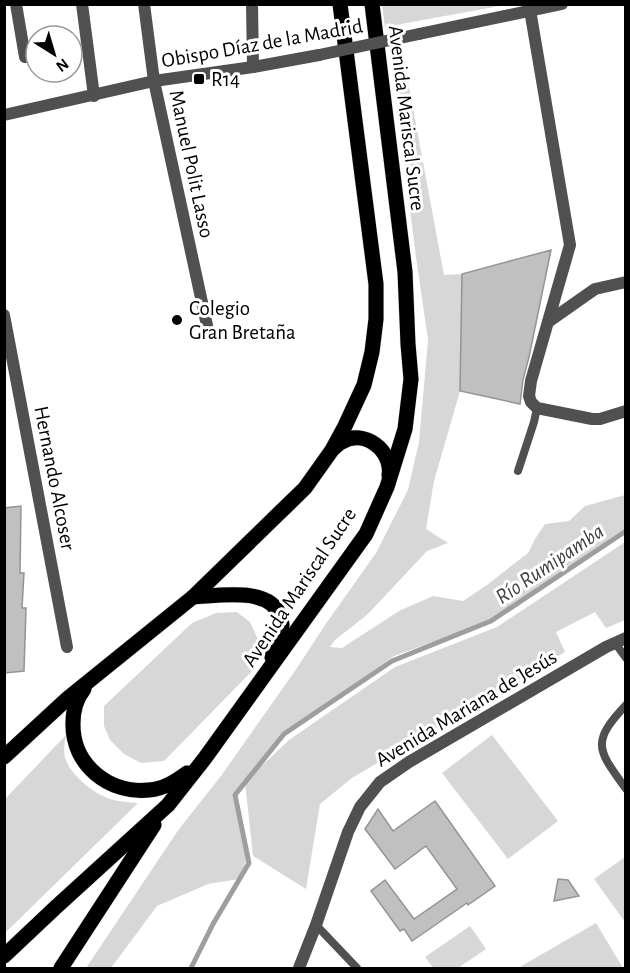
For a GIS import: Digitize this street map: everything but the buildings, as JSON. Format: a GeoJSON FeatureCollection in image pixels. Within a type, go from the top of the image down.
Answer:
{"type":"FeatureCollection","features":[{"type":"Feature","properties":{"kind":"main road"},"geometry":{"type":"LineString","coordinates":[[4,757],[68,698],[193,597],[305,488],[332,450],[345,426],[363,385],[372,352],[376,319],[376,284],[340,4]]}},
{"type":"Feature","properties":{"kind":"main road","name":"Avenida Mariscal Sucre"},"geometry":{"type":"LineString","coordinates":[[4,956],[168,805],[205,758],[366,534],[387,487],[405,429],[411,379],[405,272],[372,4]]}},
{"type":"Feature","properties":{"kind":"main road"},"geometry":{"type":"LineString","coordinates":[[332,450],[343,441],[353,438],[374,443],[388,460],[390,470],[387,487]]}},
{"type":"Feature","properties":{"kind":"main road"},"geometry":{"type":"LineString","coordinates":[[193,597],[246,595],[262,598],[278,609],[282,623],[268,671]]}},
{"type":"Feature","properties":{"kind":"main road"},"geometry":{"type":"LineString","coordinates":[[98,674],[81,693],[73,711],[72,733],[79,753],[92,771],[109,784],[130,790],[152,790],[172,783],[205,758]]}},
{"type":"Feature","properties":{"kind":"main road"},"geometry":{"type":"LineString","coordinates":[[62,969],[68,956],[168,805]]}},
{"type":"Feature","properties":{"kind":"street"},"geometry":{"type":"LineString","coordinates":[[16,4],[24,51]]}},
{"type":"Feature","properties":{"kind":"street"},"geometry":{"type":"LineString","coordinates":[[82,4],[94,96]]}},
{"type":"Feature","properties":{"kind":"street","name":"Manuel Polit Lasso"},"geometry":{"type":"LineString","coordinates":[[144,4],[154,81],[208,330]]}},
{"type":"Feature","properties":{"kind":"street"},"geometry":{"type":"LineString","coordinates":[[252,4],[254,67]]}},
{"type":"Feature","properties":{"kind":"street","name":"Obispo Díaz de la Madrid"},"geometry":{"type":"LineString","coordinates":[[4,115],[154,81],[319,55],[562,4]]}},
{"type":"Feature","properties":{"kind":"street"},"geometry":{"type":"LineString","coordinates":[[530,10],[570,245],[531,381],[529,396],[537,408],[592,419],[600,419],[626,411]]}},
{"type":"Feature","properties":{"kind":"street"},"geometry":{"type":"LineString","coordinates":[[548,322],[596,289],[626,282]]}},
{"type":"Feature","properties":{"kind":"street","name":"Hernando Alcoser"},"geometry":{"type":"LineString","coordinates":[[4,315],[67,647]]}},
{"type":"Feature","properties":{"kind":"street","name":"Avenida Mariana de Jesús"},"geometry":{"type":"LineString","coordinates":[[299,969],[348,832],[360,807],[380,782],[409,762],[620,641]]}},
{"type":"Feature","properties":{"kind":"lane"},"geometry":{"type":"LineString","coordinates":[[518,471],[537,408]]}},
{"type":"Feature","properties":{"kind":"lane"},"geometry":{"type":"LineString","coordinates":[[620,641],[626,658]]}},
{"type":"Feature","properties":{"kind":"lane"},"geometry":{"type":"LineString","coordinates":[[626,705],[611,720],[602,738],[604,756],[626,789]]}},
{"type":"Feature","properties":{"kind":"lane"},"geometry":{"type":"LineString","coordinates":[[316,925],[357,969]]}},
{"type":"Feature","properties":{"kind":"shaded area"},"geometry":{"type":"Polygon","coordinates":[[[382,4],[505,4],[505,5],[385,27],[382,4]]]}},
{"type":"Feature","properties":{"kind":"shaded area"},"geometry":{"type":"Polygon","coordinates":[[[391,59],[404,60],[444,275],[462,274],[460,391],[434,481],[426,529],[448,543],[427,551],[368,614],[335,640],[330,647],[342,648],[399,611],[433,596],[463,601],[528,553],[545,524],[569,521],[585,506],[625,495],[625,531],[491,621],[394,656],[284,734],[250,777],[289,740],[395,667],[497,627],[625,542],[625,620],[606,628],[595,612],[556,632],[565,652],[352,778],[320,804],[306,889],[253,856],[245,782],[235,795],[248,856],[239,879],[208,884],[157,906],[111,968],[86,968],[179,829],[221,776],[376,553],[408,490],[419,442],[428,340],[391,59]]]}},
{"type":"Feature","properties":{"kind":"shaded area"},"geometry":{"type":"Polygon","coordinates":[[[237,612],[250,622],[261,646],[254,669],[164,761],[141,763],[124,754],[110,740],[104,726],[104,706],[192,623],[216,613],[237,612]]]}},
{"type":"Feature","properties":{"kind":"shaded area"},"geometry":{"type":"Polygon","coordinates":[[[66,735],[65,758],[78,778],[92,790],[107,798],[138,803],[5,933],[5,799],[66,735]]]}},
{"type":"Feature","properties":{"kind":"shaded area"},"geometry":{"type":"Polygon","coordinates":[[[492,735],[558,821],[508,859],[442,773],[492,735]]]}},
{"type":"Feature","properties":{"kind":"shaded area"},"geometry":{"type":"Polygon","coordinates":[[[625,857],[625,922],[594,879],[625,857]]]}},
{"type":"Feature","properties":{"kind":"shaded area"},"geometry":{"type":"Polygon","coordinates":[[[596,923],[623,968],[518,968],[596,923]]]}},
{"type":"Feature","properties":{"kind":"shaded area"},"geometry":{"type":"Polygon","coordinates":[[[470,926],[486,949],[458,968],[433,968],[425,957],[470,926]]]}},
{"type":"Feature","properties":{"kind":"waterway","name":"Río Rumipamba"},"geometry":{"type":"LineString","coordinates":[[191,968],[213,924],[249,863],[235,795],[284,734],[392,661],[491,621],[626,531]]}},
{"type":"Feature","properties":{"kind":"place","name":"R14"},"geometry":{"type":"Point","coordinates":[199,79]}},
{"type":"Feature","properties":{"kind":"place","name":"Colegio Gran Bretaña"},"geometry":{"type":"Point","coordinates":[177,320]}}]}
